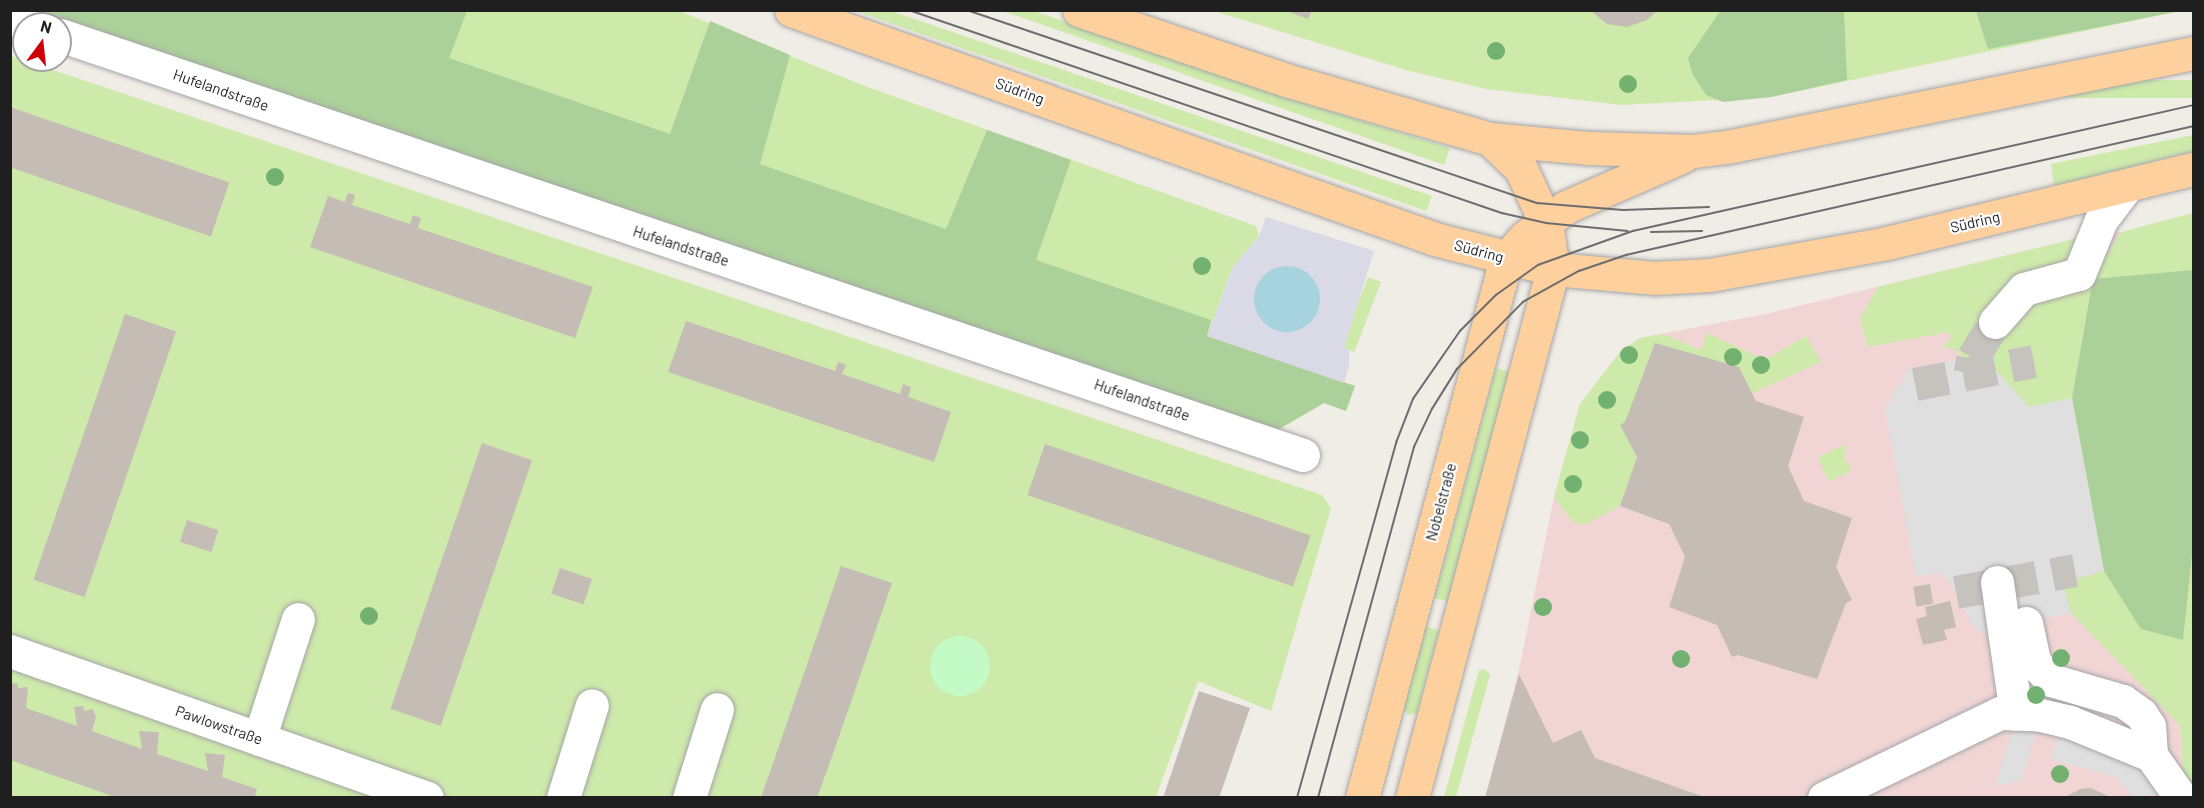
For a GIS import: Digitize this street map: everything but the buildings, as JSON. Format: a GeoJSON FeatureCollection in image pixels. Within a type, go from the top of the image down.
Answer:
{"type":"FeatureCollection","features":[{"type":"Feature","properties":{"kind":"main road","name":"Südring"},"geometry":{"type":"LineString","coordinates":[[791,10],[1435,239],[1506,259],[1553,269],[1655,278],[1710,274],[1866,247],[2193,170]]}},
{"type":"Feature","properties":{"kind":"main road"},"geometry":{"type":"LineString","coordinates":[[1079,10],[1286,80],[1490,139],[1588,148],[1693,152],[2193,53]]}},
{"type":"Feature","properties":{"kind":"main road"},"geometry":{"type":"LineString","coordinates":[[1412,798],[1553,269],[1546,223],[1521,169],[1490,139]]}},
{"type":"Feature","properties":{"kind":"main road","name":"Nobelstraße"},"geometry":{"type":"LineString","coordinates":[[1362,798],[1506,259],[1524,238],[1566,207],[1609,186],[1693,152]]}},
{"type":"Feature","properties":{"kind":"street","name":"Hufelandstraße"},"geometry":{"type":"LineString","coordinates":[[72,39],[1304,455]]}},
{"type":"Feature","properties":{"kind":"street"},"geometry":{"type":"LineString","coordinates":[[1995,322],[2024,290],[2079,274],[2102,220],[2127,186]]}},
{"type":"Feature","properties":{"kind":"street"},"geometry":{"type":"LineString","coordinates":[[1986,584],[2008,713]]}},
{"type":"Feature","properties":{"kind":"street"},"geometry":{"type":"LineString","coordinates":[[259,739],[298,619]]}},
{"type":"Feature","properties":{"kind":"street"},"geometry":{"type":"LineString","coordinates":[[2026,623],[2034,662],[2050,680],[2123,701],[2141,714],[2149,726],[2151,755],[2181,798]]}},
{"type":"Feature","properties":{"kind":"street","name":"Pawlowstraße"},"geometry":{"type":"LineString","coordinates":[[10,651],[427,798]]}},
{"type":"Feature","properties":{"kind":"street"},"geometry":{"type":"LineString","coordinates":[[563,798],[592,705]]}},
{"type":"Feature","properties":{"kind":"street"},"geometry":{"type":"LineString","coordinates":[[689,798],[717,709]]}},
{"type":"Feature","properties":{"kind":"street"},"geometry":{"type":"LineString","coordinates":[[1824,798],[2008,713],[2070,722],[2151,755]]}},
{"type":"Feature","properties":{"kind":"shaded area"},"geometry":{"type":"Polygon","coordinates":[[[1266,217],[1374,251],[1344,348],[1349,349],[1349,366],[1344,383],[1207,336],[1233,267],[1259,236],[1266,217]]]}},
{"type":"Feature","properties":{"kind":"shaded area"},"geometry":{"type":"Polygon","coordinates":[[[2121,232],[2093,279],[2117,660],[2181,725],[2184,777],[2175,797],[1485,798],[1519,670],[1554,497],[1580,404],[1621,351],[1640,338],[1770,313],[2078,238],[2121,232]]]}},
{"type":"Feature","properties":{"kind":"shaded area"},"geometry":{"type":"Polygon","coordinates":[[[1964,358],[1996,371],[2029,407],[2072,398],[2104,571],[2062,583],[2071,613],[1977,632],[1944,573],[1916,576],[1885,409],[1908,370],[1964,358]]]}},
{"type":"Feature","properties":{"kind":"shaded area"},"geometry":{"type":"Polygon","coordinates":[[[2037,729],[2021,780],[1995,787],[2012,732],[2037,729]]]}},
{"type":"Feature","properties":{"kind":"shaded area"},"geometry":{"type":"Polygon","coordinates":[[[2057,735],[2128,758],[2149,775],[2162,794],[2133,797],[2116,777],[2052,760],[2057,735]]]}},
{"type":"Feature","properties":{"kind":"green space"},"geometry":{"type":"Polygon","coordinates":[[[1721,10],[1844,11],[1847,80],[1771,97],[1723,102],[1706,95],[1693,75],[1688,58],[1721,10]]]}},
{"type":"Feature","properties":{"kind":"green space"},"geometry":{"type":"Polygon","coordinates":[[[1976,10],[2180,11],[1988,49],[1976,10]]]}},
{"type":"Feature","properties":{"kind":"green space"},"geometry":{"type":"Polygon","coordinates":[[[31,11],[679,11],[865,86],[1256,226],[1259,236],[1233,267],[1207,336],[1355,386],[1346,411],[1324,403],[1274,432],[72,25],[72,12],[31,11]]]}},
{"type":"Feature","properties":{"kind":"green space"},"geometry":{"type":"Polygon","coordinates":[[[31,11],[467,11],[449,58],[670,134],[710,21],[790,55],[760,164],[946,229],[987,130],[1071,160],[1036,260],[1211,320],[1207,336],[1355,386],[1346,411],[1324,403],[1274,432],[72,25],[72,12],[31,11]]]}},
{"type":"Feature","properties":{"kind":"green space"},"geometry":{"type":"Polygon","coordinates":[[[856,11],[891,11],[1432,196],[1426,211],[856,11]]]}},
{"type":"Feature","properties":{"kind":"green space"},"geometry":{"type":"Polygon","coordinates":[[[1003,11],[1034,11],[1284,97],[1450,148],[1444,165],[1003,11]]]}},
{"type":"Feature","properties":{"kind":"green space"},"geometry":{"type":"Polygon","coordinates":[[[1214,11],[2180,11],[1771,97],[1622,105],[1486,89],[1406,70],[1214,11]]]}},
{"type":"Feature","properties":{"kind":"green space"},"geometry":{"type":"Polygon","coordinates":[[[11,56],[12,72],[59,72],[1322,495],[1331,508],[1271,711],[1198,681],[1156,797],[11,798],[11,56]]]}},
{"type":"Feature","properties":{"kind":"green space"},"geometry":{"type":"Polygon","coordinates":[[[2067,80],[2193,80],[2193,98],[2067,98],[2067,80]]]}},
{"type":"Feature","properties":{"kind":"green space"},"geometry":{"type":"Polygon","coordinates":[[[2193,135],[2193,151],[2054,187],[2051,164],[2193,135]]]}},
{"type":"Feature","properties":{"kind":"green space"},"geometry":{"type":"Polygon","coordinates":[[[2193,213],[2193,790],[2184,777],[2180,725],[2071,613],[2062,583],[2069,581],[2029,407],[1996,371],[1964,358],[1955,349],[1946,348],[1944,344],[1951,340],[1949,332],[1868,347],[1860,319],[1878,287],[2078,238],[2078,252],[1981,325],[2027,316],[2026,308],[2033,300],[2093,279],[2121,232],[2193,213]]]}},
{"type":"Feature","properties":{"kind":"green space"},"geometry":{"type":"Polygon","coordinates":[[[2193,270],[2194,535],[2183,640],[2141,629],[2104,571],[2072,398],[2093,279],[2193,270]]]}},
{"type":"Feature","properties":{"kind":"green space"},"geometry":{"type":"Polygon","coordinates":[[[1368,277],[1381,282],[1354,352],[1341,347],[1368,277]]]}},
{"type":"Feature","properties":{"kind":"green space"},"geometry":{"type":"Polygon","coordinates":[[[1707,333],[1765,360],[1806,336],[1821,362],[1752,393],[1739,367],[1621,425],[1637,457],[1620,506],[1584,525],[1574,523],[1554,497],[1580,404],[1621,351],[1640,338],[1663,334],[1701,350],[1707,333]]]}},
{"type":"Feature","properties":{"kind":"green space"},"geometry":{"type":"Polygon","coordinates":[[[1496,368],[1511,372],[1450,602],[1434,598],[1496,368]]]}},
{"type":"Feature","properties":{"kind":"green space"},"geometry":{"type":"Polygon","coordinates":[[[1844,445],[1847,447],[1843,456],[1852,470],[1829,482],[1818,457],[1844,445]]]}},
{"type":"Feature","properties":{"kind":"green space"},"geometry":{"type":"Polygon","coordinates":[[[1423,626],[1439,630],[1417,713],[1408,715],[1402,708],[1423,626]]]}},
{"type":"Feature","properties":{"kind":"green space"},"geometry":{"type":"Polygon","coordinates":[[[960,636],[977,641],[985,649],[990,666],[985,683],[977,691],[960,696],[943,691],[935,683],[930,666],[935,649],[943,641],[960,636]]]}},
{"type":"Feature","properties":{"kind":"green space"},"geometry":{"type":"Polygon","coordinates":[[[1485,669],[1490,675],[1456,797],[1444,797],[1479,670],[1485,669]]]}},
{"type":"Feature","properties":{"kind":"water"},"geometry":{"type":"Polygon","coordinates":[[[1287,266],[1300,269],[1310,276],[1317,286],[1320,299],[1317,312],[1310,322],[1300,329],[1287,332],[1274,329],[1264,322],[1257,312],[1254,299],[1257,286],[1264,276],[1274,269],[1287,266]]]}},
{"type":"Feature","properties":{"kind":"tunnel"},"geometry":{"type":"LineString","coordinates":[[1970,373],[1973,358],[1995,322]]}},
{"type":"Feature","properties":{"kind":"tunnel"},"geometry":{"type":"LineString","coordinates":[[1915,384],[2034,361]]}},
{"type":"Feature","properties":{"kind":"tunnel"},"geometry":{"type":"LineString","coordinates":[[1956,592],[2075,570]]}},
{"type":"Feature","properties":{"kind":"tram line"},"geometry":{"type":"LineString","coordinates":[[909,10],[1502,213],[1546,223],[1628,231]]}},
{"type":"Feature","properties":{"kind":"tram line"},"geometry":{"type":"LineString","coordinates":[[967,10],[1537,203],[1623,210],[1709,207]]}},
{"type":"Feature","properties":{"kind":"tram line"},"geometry":{"type":"LineString","coordinates":[[1297,798],[1396,443],[1413,399],[1460,331],[1496,295],[1538,265],[1633,231],[2194,105]]}},
{"type":"Feature","properties":{"kind":"tram line"},"geometry":{"type":"LineString","coordinates":[[1318,798],[1414,447],[1432,409],[1457,369],[1523,302],[1579,271],[1626,255],[2194,126]]}},
{"type":"Feature","properties":{"kind":"tram line"},"geometry":{"type":"LineString","coordinates":[[1651,232],[1702,231]]}}]}
